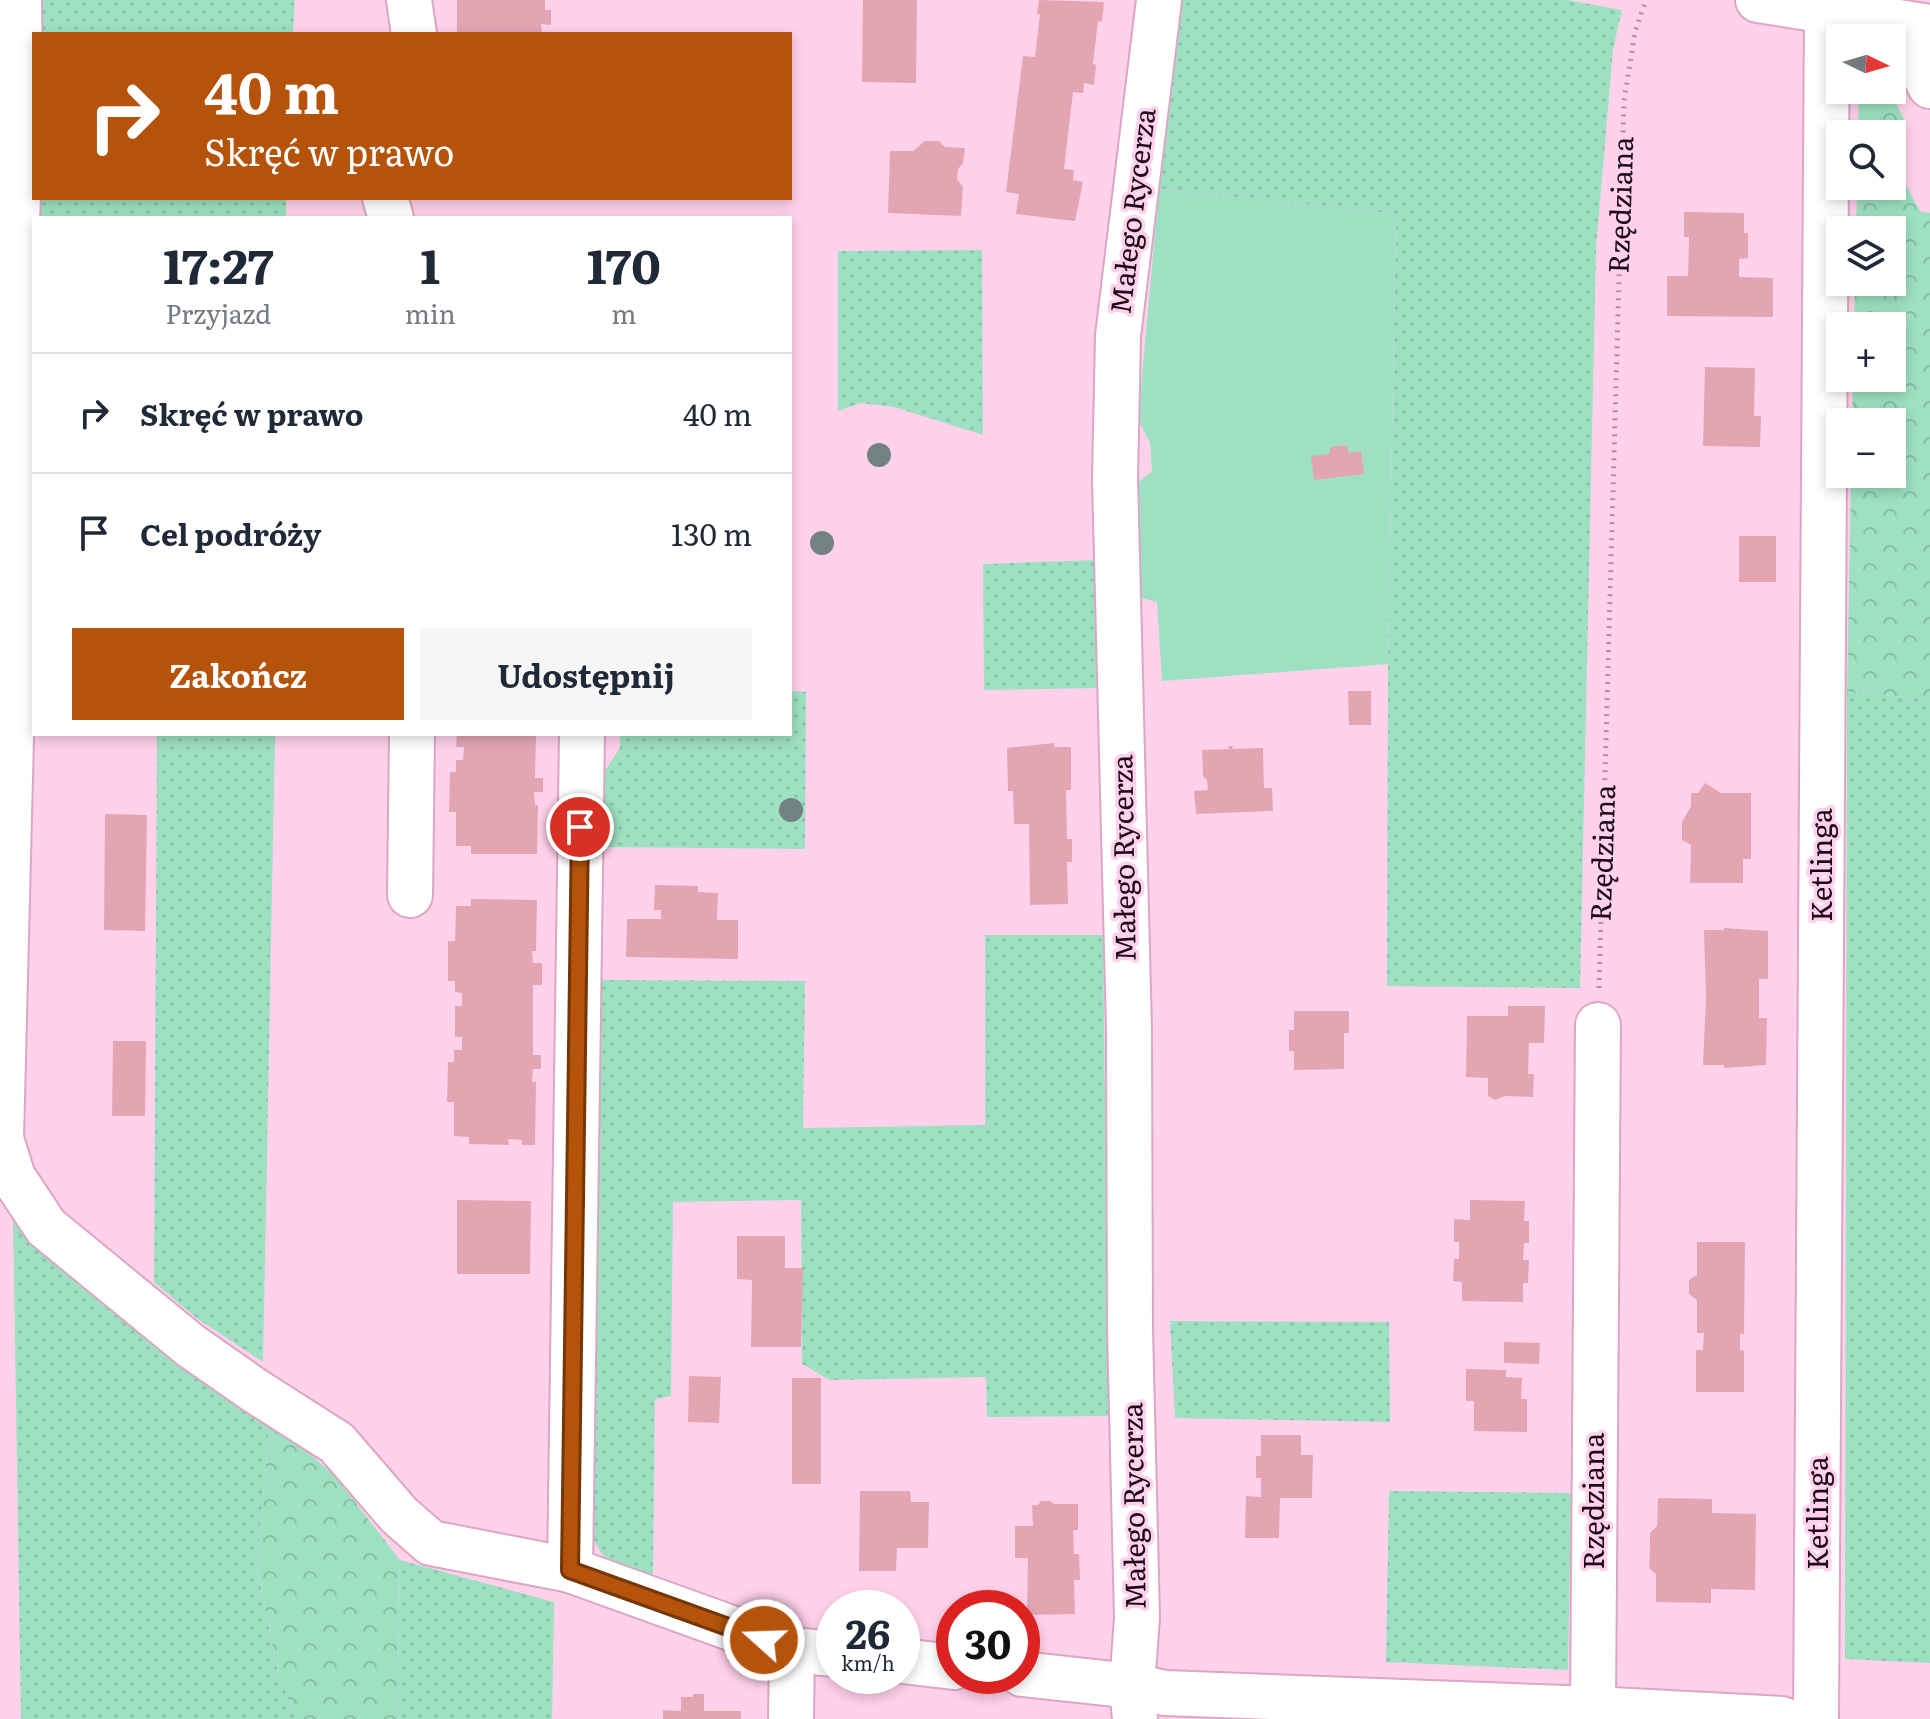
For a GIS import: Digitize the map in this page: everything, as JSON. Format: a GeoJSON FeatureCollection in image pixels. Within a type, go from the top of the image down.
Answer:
{"type":"FeatureCollection","features":[{"type":"Feature","properties":{"kind":"street"},"geometry":{"type":"LineString","coordinates":[[19,0],[21,128],[16,244],[19,416],[1,1139],[13,1177],[46,1227],[191,1346],[337,1443],[399,1515],[431,1543],[570,1570],[813,1652],[791,1719]]}},
{"type":"Feature","properties":{"kind":"street"},"geometry":{"type":"LineString","coordinates":[[409,0],[414,32]]}},
{"type":"Feature","properties":{"kind":"street","name":"Małego Rycerza"},"geometry":{"type":"LineString","coordinates":[[1133,1702],[1137,1618],[1130,1328],[1129,1029],[1115,479],[1118,336],[1159,0]]}},
{"type":"Feature","properties":{"kind":"street"},"geometry":{"type":"LineString","coordinates":[[1758,0],[1915,25],[1930,86]]}},
{"type":"Feature","properties":{"kind":"street","name":"Ketlinga"},"geometry":{"type":"LineString","coordinates":[[1816,1719],[1827,10]]}},
{"type":"Feature","properties":{"kind":"street"},"geometry":{"type":"LineString","coordinates":[[410,895],[412,736]]}},
{"type":"Feature","properties":{"kind":"street"},"geometry":{"type":"LineString","coordinates":[[570,1570],[582,736]]}},
{"type":"Feature","properties":{"kind":"street","name":"Rzędziana"},"geometry":{"type":"LineString","coordinates":[[1593,1709],[1598,1025]]}},
{"type":"Feature","properties":{"kind":"street"},"geometry":{"type":"LineString","coordinates":[[1040,1679],[1133,1702],[1165,1693],[1782,1719]]}},
{"type":"Feature","properties":{"kind":"path","name":"Rzędziana"},"geometry":{"type":"LineString","coordinates":[[1598,1025],[1624,101],[1635,32],[1646,0]]}},
{"type":"Feature","properties":{"kind":"green space"},"geometry":{"type":"Polygon","coordinates":[[[33,0],[295,0],[293,32],[33,32],[33,0]]]}},
{"type":"Feature","properties":{"kind":"green space"},"geometry":{"type":"Polygon","coordinates":[[[1180,0],[1568,0],[1622,10],[1613,49],[1596,248],[1580,988],[1387,986],[1388,664],[1396,214],[1159,189],[1180,0]]]}},
{"type":"Feature","properties":{"kind":"green space"},"geometry":{"type":"Polygon","coordinates":[[[1859,104],[1896,104],[1904,119],[1904,120],[1858,120],[1859,104]]]}},
{"type":"Feature","properties":{"kind":"green space"},"geometry":{"type":"Polygon","coordinates":[[[1906,185],[1920,211],[1930,213],[1930,699],[1847,692],[1851,488],[1906,488],[1906,408],[1852,408],[1853,392],[1906,392],[1906,312],[1854,312],[1855,296],[1906,296],[1906,216],[1856,216],[1857,200],[1906,200],[1906,185]]]}},
{"type":"Feature","properties":{"kind":"green space"},"geometry":{"type":"Polygon","coordinates":[[[1159,189],[1396,214],[1388,664],[1162,681],[1157,602],[1134,596],[1135,485],[1152,471],[1150,442],[1138,420],[1159,189]]]}},
{"type":"Feature","properties":{"kind":"green space"},"geometry":{"type":"Polygon","coordinates":[[[34,200],[286,200],[286,216],[34,216],[34,200]]]}},
{"type":"Feature","properties":{"kind":"green space"},"geometry":{"type":"Polygon","coordinates":[[[982,250],[983,435],[894,407],[861,403],[838,411],[838,251],[982,250]]]}},
{"type":"Feature","properties":{"kind":"green space"},"geometry":{"type":"Polygon","coordinates":[[[1096,560],[1099,688],[984,690],[983,564],[1096,560]]]}},
{"type":"Feature","properties":{"kind":"green space"},"geometry":{"type":"Polygon","coordinates":[[[792,691],[806,692],[805,849],[593,847],[594,787],[620,748],[620,736],[792,736],[792,691]]]}},
{"type":"Feature","properties":{"kind":"green space"},"geometry":{"type":"Polygon","coordinates":[[[1847,692],[1930,699],[1930,1663],[1845,1659],[1847,692]]]}},
{"type":"Feature","properties":{"kind":"green space"},"geometry":{"type":"Polygon","coordinates":[[[157,736],[275,736],[263,1362],[195,1317],[154,1282],[157,736]]]}},
{"type":"Feature","properties":{"kind":"green space"},"geometry":{"type":"Polygon","coordinates":[[[985,935],[1103,935],[1109,1416],[987,1417],[986,1377],[830,1380],[802,1364],[801,1200],[673,1202],[671,1396],[655,1399],[653,1574],[626,1573],[602,1554],[586,1527],[592,980],[805,981],[803,1128],[985,1125],[985,935]]]}},
{"type":"Feature","properties":{"kind":"green space"},"geometry":{"type":"Polygon","coordinates":[[[13,1212],[270,1419],[257,1567],[279,1678],[298,1719],[21,1719],[13,1212]]]}},
{"type":"Feature","properties":{"kind":"green space"},"geometry":{"type":"Polygon","coordinates":[[[1170,1321],[1389,1322],[1390,1422],[1175,1418],[1170,1321]]]}},
{"type":"Feature","properties":{"kind":"green space"},"geometry":{"type":"Polygon","coordinates":[[[270,1419],[335,1476],[400,1560],[397,1719],[298,1719],[279,1678],[257,1567],[270,1419]]]}},
{"type":"Feature","properties":{"kind":"green space"},"geometry":{"type":"Polygon","coordinates":[[[1389,1491],[1571,1493],[1568,1670],[1386,1662],[1389,1491]]]}},
{"type":"Feature","properties":{"kind":"green space"},"geometry":{"type":"Polygon","coordinates":[[[400,1560],[554,1602],[552,1719],[397,1719],[400,1560]]]}},
{"type":"Feature","properties":{"kind":"building"},"geometry":{"type":"Polygon","coordinates":[[[457,0],[545,0],[545,10],[551,10],[551,25],[541,24],[542,32],[457,32],[457,0]]]}},
{"type":"Feature","properties":{"kind":"building"},"geometry":{"type":"Polygon","coordinates":[[[863,0],[917,0],[916,83],[862,82],[863,0]]]}},
{"type":"Feature","properties":{"kind":"building"},"geometry":{"type":"Polygon","coordinates":[[[1039,0],[1104,2],[1102,22],[1098,21],[1094,85],[1084,83],[1083,93],[1073,92],[1064,169],[1074,170],[1073,180],[1083,182],[1075,221],[1016,214],[1019,194],[1006,192],[1023,56],[1035,57],[1039,0]]]}},
{"type":"Feature","properties":{"kind":"building"},"geometry":{"type":"Polygon","coordinates":[[[925,141],[939,141],[945,147],[965,148],[957,180],[963,186],[961,216],[888,213],[890,151],[913,151],[925,141]]]}},
{"type":"Feature","properties":{"kind":"building"},"geometry":{"type":"Polygon","coordinates":[[[1684,212],[1744,213],[1748,258],[1739,259],[1739,277],[1773,278],[1773,317],[1667,316],[1667,276],[1688,276],[1689,237],[1684,237],[1684,212]]]}},
{"type":"Feature","properties":{"kind":"building"},"geometry":{"type":"Polygon","coordinates":[[[1705,367],[1755,368],[1754,416],[1761,416],[1760,447],[1703,446],[1705,367]]]}},
{"type":"Feature","properties":{"kind":"building"},"geometry":{"type":"Polygon","coordinates":[[[1347,445],[1348,453],[1361,451],[1364,474],[1314,480],[1311,456],[1330,454],[1330,447],[1347,445]]]}},
{"type":"Feature","properties":{"kind":"building"},"geometry":{"type":"Polygon","coordinates":[[[1739,536],[1776,536],[1776,582],[1739,582],[1739,536]]]}},
{"type":"Feature","properties":{"kind":"building"},"geometry":{"type":"Polygon","coordinates":[[[1348,691],[1371,691],[1371,725],[1349,725],[1348,691]]]}},
{"type":"Feature","properties":{"kind":"building"},"geometry":{"type":"Polygon","coordinates":[[[457,736],[536,736],[535,778],[543,778],[543,792],[534,792],[535,805],[538,805],[537,854],[471,854],[471,846],[456,846],[456,812],[449,812],[450,772],[456,772],[456,760],[463,760],[464,747],[456,747],[457,736]]]}},
{"type":"Feature","properties":{"kind":"building"},"geometry":{"type":"Polygon","coordinates":[[[1054,743],[1054,747],[1071,747],[1071,790],[1066,790],[1067,839],[1072,839],[1072,862],[1067,862],[1068,904],[1030,905],[1029,824],[1014,824],[1013,791],[1008,791],[1007,748],[1054,743]]]}},
{"type":"Feature","properties":{"kind":"building"},"geometry":{"type":"Polygon","coordinates":[[[1228,746],[1233,746],[1232,749],[1263,748],[1264,788],[1272,788],[1273,811],[1196,814],[1194,791],[1208,790],[1207,780],[1203,776],[1202,750],[1229,749],[1228,746]]]}},
{"type":"Feature","properties":{"kind":"building"},"geometry":{"type":"Polygon","coordinates":[[[1705,783],[1721,793],[1751,793],[1751,859],[1743,859],[1743,883],[1690,883],[1691,845],[1682,840],[1682,822],[1691,806],[1691,793],[1698,793],[1705,783]]]}},
{"type":"Feature","properties":{"kind":"building"},"geometry":{"type":"Polygon","coordinates":[[[105,814],[147,815],[145,931],[104,930],[105,814]]]}},
{"type":"Feature","properties":{"kind":"building"},"geometry":{"type":"Polygon","coordinates":[[[655,885],[698,886],[698,892],[718,893],[717,920],[738,920],[738,959],[626,957],[627,919],[661,919],[661,910],[654,910],[655,885]]]}},
{"type":"Feature","properties":{"kind":"building"},"geometry":{"type":"Polygon","coordinates":[[[471,899],[537,900],[536,951],[532,951],[533,963],[542,963],[542,985],[533,985],[533,1055],[541,1055],[541,1069],[533,1069],[532,1082],[536,1082],[535,1145],[522,1145],[522,1140],[508,1139],[509,1145],[469,1144],[469,1137],[454,1136],[454,1102],[447,1102],[448,1062],[454,1062],[454,1050],[462,1050],[462,1037],[455,1037],[455,1006],[462,1006],[462,993],[455,992],[455,981],[448,981],[448,941],[455,941],[456,906],[471,906],[471,899]]]}},
{"type":"Feature","properties":{"kind":"building"},"geometry":{"type":"Polygon","coordinates":[[[1704,930],[1768,931],[1768,979],[1759,979],[1759,1018],[1767,1018],[1766,1065],[1724,1068],[1724,1065],[1703,1065],[1706,997],[1704,930]]]}},
{"type":"Feature","properties":{"kind":"building"},"geometry":{"type":"Polygon","coordinates":[[[1508,1006],[1545,1006],[1544,1043],[1529,1043],[1528,1074],[1534,1074],[1533,1097],[1505,1096],[1495,1100],[1488,1096],[1488,1078],[1466,1077],[1467,1016],[1508,1016],[1508,1006]]]}},
{"type":"Feature","properties":{"kind":"building"},"geometry":{"type":"Polygon","coordinates":[[[1294,1011],[1349,1011],[1349,1033],[1344,1033],[1344,1069],[1294,1070],[1294,1051],[1289,1051],[1289,1030],[1294,1030],[1294,1011]]]}},
{"type":"Feature","properties":{"kind":"building"},"geometry":{"type":"Polygon","coordinates":[[[113,1041],[146,1041],[145,1116],[112,1116],[113,1041]]]}},
{"type":"Feature","properties":{"kind":"building"},"geometry":{"type":"Polygon","coordinates":[[[457,1200],[531,1201],[530,1274],[457,1274],[457,1200]]]}},
{"type":"Feature","properties":{"kind":"building"},"geometry":{"type":"Polygon","coordinates":[[[1470,1200],[1525,1201],[1524,1221],[1529,1221],[1529,1243],[1524,1243],[1523,1260],[1529,1260],[1528,1283],[1523,1283],[1523,1302],[1462,1301],[1462,1282],[1453,1281],[1454,1259],[1459,1259],[1459,1242],[1454,1242],[1454,1219],[1470,1220],[1470,1200]]]}},
{"type":"Feature","properties":{"kind":"building"},"geometry":{"type":"Polygon","coordinates":[[[737,1236],[785,1236],[785,1268],[803,1268],[801,1347],[751,1347],[752,1280],[737,1279],[737,1236]]]}},
{"type":"Feature","properties":{"kind":"building"},"geometry":{"type":"Polygon","coordinates":[[[1697,1242],[1745,1242],[1744,1334],[1740,1334],[1740,1350],[1744,1351],[1744,1392],[1696,1392],[1696,1350],[1703,1350],[1704,1333],[1697,1333],[1697,1300],[1689,1294],[1689,1280],[1697,1275],[1697,1242]]]}},
{"type":"Feature","properties":{"kind":"building"},"geometry":{"type":"Polygon","coordinates":[[[1504,1342],[1540,1343],[1539,1364],[1504,1363],[1504,1342]]]}},
{"type":"Feature","properties":{"kind":"building"},"geometry":{"type":"Polygon","coordinates":[[[1466,1369],[1506,1370],[1506,1377],[1522,1378],[1521,1399],[1527,1399],[1527,1432],[1474,1431],[1474,1401],[1466,1401],[1466,1369]]]}},
{"type":"Feature","properties":{"kind":"building"},"geometry":{"type":"Polygon","coordinates":[[[689,1376],[721,1377],[719,1423],[688,1422],[689,1376]]]}},
{"type":"Feature","properties":{"kind":"building"},"geometry":{"type":"Polygon","coordinates":[[[792,1378],[821,1378],[821,1484],[792,1484],[792,1378]]]}},
{"type":"Feature","properties":{"kind":"building"},"geometry":{"type":"Polygon","coordinates":[[[1261,1435],[1301,1435],[1301,1455],[1313,1455],[1312,1498],[1280,1498],[1279,1538],[1245,1538],[1246,1496],[1261,1497],[1261,1478],[1256,1478],[1256,1456],[1261,1456],[1261,1435]]]}},
{"type":"Feature","properties":{"kind":"building"},"geometry":{"type":"Polygon","coordinates":[[[860,1491],[910,1491],[911,1502],[929,1502],[928,1548],[897,1548],[896,1571],[859,1571],[860,1491]]]}},
{"type":"Feature","properties":{"kind":"building"},"geometry":{"type":"Polygon","coordinates":[[[1658,1498],[1712,1499],[1712,1513],[1756,1514],[1755,1590],[1711,1589],[1711,1603],[1656,1602],[1656,1574],[1649,1568],[1650,1533],[1657,1526],[1658,1498]]]}},
{"type":"Feature","properties":{"kind":"building"},"geometry":{"type":"Polygon","coordinates":[[[1041,1501],[1078,1504],[1078,1530],[1073,1530],[1074,1554],[1079,1554],[1080,1580],[1074,1580],[1075,1614],[1040,1615],[1040,1590],[1027,1590],[1028,1558],[1015,1558],[1015,1526],[1033,1526],[1032,1505],[1038,1505],[1041,1501]]]}},
{"type":"Feature","properties":{"kind":"building"},"geometry":{"type":"Polygon","coordinates":[[[693,1694],[704,1694],[704,1711],[741,1711],[741,1719],[663,1719],[663,1710],[681,1711],[681,1697],[693,1697],[693,1694]]]}},
{"type":"Feature","properties":{"kind":"route"},"geometry":{"type":"LineString","coordinates":[[580,827],[570,1570],[764,1640]]}}]}
